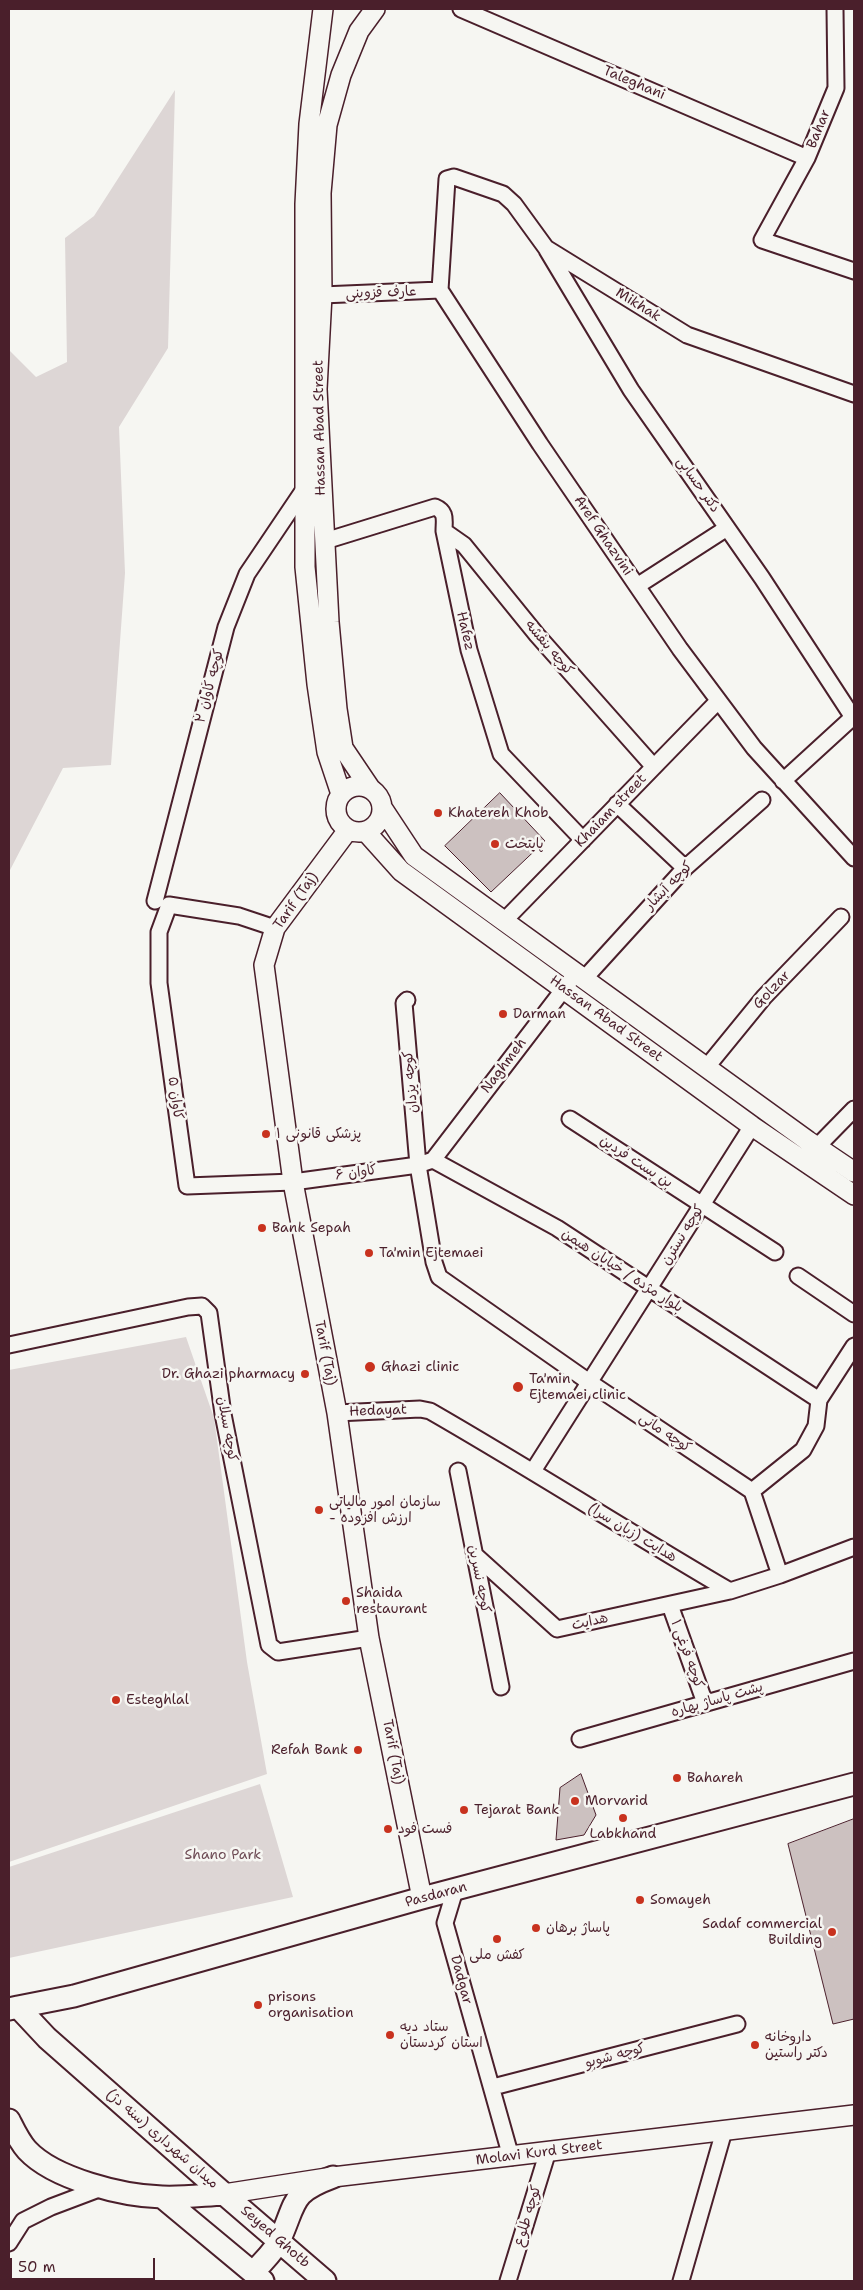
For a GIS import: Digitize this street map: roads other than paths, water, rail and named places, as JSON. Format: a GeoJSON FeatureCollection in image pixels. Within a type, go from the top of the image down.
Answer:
{"type":"FeatureCollection","features":[{"type":"Feature","properties":{"kind":"main road","name":"Pasdaran"},"geometry":{"type":"LineString","coordinates":[[12,2005],[74,1996],[422,1898],[854,1784]]}},
{"type":"Feature","properties":{"kind":"main road","name":"میدان شهرداری (سنه دژ)"},"geometry":{"type":"LineString","coordinates":[[12,2005],[224,2194]]}},
{"type":"Feature","properties":{"kind":"main road","name":"میدان شهرداری (سنه دژ)"},"geometry":{"type":"LineString","coordinates":[[9,2120],[26,2150],[40,2162],[64,2174],[104,2187],[162,2197],[224,2194]]}},
{"type":"Feature","properties":{"kind":"main road"},"geometry":{"type":"LineString","coordinates":[[162,2197],[258,2277],[280,2241],[289,2214],[299,2196],[310,2186],[333,2177]]}},
{"type":"Feature","properties":{"kind":"main road","name":"Seyed Ghotb"},"geometry":{"type":"LineString","coordinates":[[224,2194],[325,2281]]}},
{"type":"Feature","properties":{"kind":"street","name":"Hassan Abad Street"},"geometry":{"type":"LineString","coordinates":[[323,9],[310,124],[305,204],[305,566],[317,684],[327,752],[341,794]]}},
{"type":"Feature","properties":{"kind":"street","name":"Hassan Abad Street"},"geometry":{"type":"LineString","coordinates":[[370,788],[343,748],[329,622],[317,389],[322,295],[321,193],[328,125],[341,75],[360,32],[375,9]]}},
{"type":"Feature","properties":{"kind":"street","name":"Taleghani"},"geometry":{"type":"LineString","coordinates":[[461,9],[807,158]]}},
{"type":"Feature","properties":{"kind":"street","name":"Bahar"},"geometry":{"type":"LineString","coordinates":[[836,9],[836,88],[807,158],[762,240],[854,271]]}},
{"type":"Feature","properties":{"kind":"street","name":"Mikhak"},"geometry":{"type":"LineString","coordinates":[[440,290],[447,179],[454,176],[503,194],[514,204],[546,248],[687,335],[854,394]]}},
{"type":"Feature","properties":{"kind":"street","name":"دکتر حسابی"},"geometry":{"type":"LineString","coordinates":[[546,248],[631,390],[727,528],[854,718]]}},
{"type":"Feature","properties":{"kind":"street","name":"عارف قزوینی"},"geometry":{"type":"LineString","coordinates":[[322,295],[440,290]]}},
{"type":"Feature","properties":{"kind":"street","name":"Aref Ghazvini"},"geometry":{"type":"LineString","coordinates":[[440,290],[540,444],[718,701],[754,748],[854,858]]}},
{"type":"Feature","properties":{"kind":"street","name":"کوچه کاوان ۲"},"geometry":{"type":"LineString","coordinates":[[162,903],[226,627],[247,574],[305,488]]}},
{"type":"Feature","properties":{"kind":"street","name":"Hafez"},"geometry":{"type":"LineString","coordinates":[[324,541],[435,507],[442,510],[444,513],[444,531],[469,650],[501,754],[583,840]]}},
{"type":"Feature","properties":{"kind":"street"},"geometry":{"type":"LineString","coordinates":[[637,586],[727,528]]}},
{"type":"Feature","properties":{"kind":"street","name":"کوچه بنفشه"},"geometry":{"type":"LineString","coordinates":[[444,531],[464,545],[538,635],[654,767]]}},
{"type":"Feature","properties":{"kind":"street","name":"Khaiam street"},"geometry":{"type":"LineString","coordinates":[[504,921],[718,701]]}},
{"type":"Feature","properties":{"kind":"street"},"geometry":{"type":"LineString","coordinates":[[783,781],[854,718]]}},
{"type":"Feature","properties":{"kind":"street"},"geometry":{"type":"LineString","coordinates":[[360,786],[370,788],[377,793],[383,809],[378,823],[357,831],[337,818],[336,810],[341,794],[349,788],[360,786]]}},
{"type":"Feature","properties":{"kind":"street","name":"کوچه آبشار"},"geometry":{"type":"LineString","coordinates":[[580,976],[684,868],[762,800]]}},
{"type":"Feature","properties":{"kind":"street"},"geometry":{"type":"LineString","coordinates":[[617,804],[684,868]]}},
{"type":"Feature","properties":{"kind":"street","name":"Hassan Abad Street"},"geometry":{"type":"LineString","coordinates":[[383,809],[414,856],[706,1068],[854,1172]]}},
{"type":"Feature","properties":{"kind":"street","name":"Hassan Abad Street"},"geometry":{"type":"LineString","coordinates":[[357,831],[401,871],[752,1126],[854,1195]]}},
{"type":"Feature","properties":{"kind":"street","name":"Tarif (Taj)"},"geometry":{"type":"LineString","coordinates":[[357,831],[275,928],[264,965],[293,1182],[336,1413],[369,1638],[422,1898]]}},
{"type":"Feature","properties":{"kind":"street"},"geometry":{"type":"LineString","coordinates":[[162,903],[239,916],[275,928]]}},
{"type":"Feature","properties":{"kind":"street","name":"کاوان ۵"},"geometry":{"type":"LineString","coordinates":[[162,903],[159,932],[159,984],[186,1186],[293,1182]]}},
{"type":"Feature","properties":{"kind":"street","name":"Golzar"},"geometry":{"type":"LineString","coordinates":[[706,1068],[764,997],[841,918]]}},
{"type":"Feature","properties":{"kind":"street","name":"Naghmeh"},"geometry":{"type":"LineString","coordinates":[[433,1160],[564,988],[580,976]]}},
{"type":"Feature","properties":{"kind":"street","name":"کوچه یزدان"},"geometry":{"type":"LineString","coordinates":[[407,1000],[404,1003],[418,1165],[436,1270]]}},
{"type":"Feature","properties":{"kind":"street"},"geometry":{"type":"LineString","coordinates":[[803,1161],[854,1110]]}},
{"type":"Feature","properties":{"kind":"street","name":"بن بست فردین"},"geometry":{"type":"LineString","coordinates":[[570,1119],[775,1252]]}},
{"type":"Feature","properties":{"kind":"street","name":"کوچه نسترن"},"geometry":{"type":"LineString","coordinates":[[533,1471],[752,1126]]}},
{"type":"Feature","properties":{"kind":"street"},"geometry":{"type":"LineString","coordinates":[[418,1165],[433,1160]]}},
{"type":"Feature","properties":{"kind":"street","name":"بلوار مژده / خیابان هیمن"},"geometry":{"type":"LineString","coordinates":[[433,1160],[557,1228],[819,1400]]}},
{"type":"Feature","properties":{"kind":"street","name":"کاوان ۶"},"geometry":{"type":"LineString","coordinates":[[293,1182],[418,1165]]}},
{"type":"Feature","properties":{"kind":"street","name":"کوچه مانی"},"geometry":{"type":"LineString","coordinates":[[436,1270],[440,1277],[589,1382],[752,1491]]}},
{"type":"Feature","properties":{"kind":"street"},"geometry":{"type":"LineString","coordinates":[[798,1276],[854,1314]]}},
{"type":"Feature","properties":{"kind":"street","name":"کوچه سبلان"},"geometry":{"type":"LineString","coordinates":[[9,1345],[179,1309],[202,1306],[209,1313],[223,1414],[269,1645],[278,1652],[369,1638]]}},
{"type":"Feature","properties":{"kind":"street"},"geometry":{"type":"LineString","coordinates":[[780,1575],[752,1491],[803,1450],[816,1426],[819,1400],[854,1346]]}},
{"type":"Feature","properties":{"kind":"street","name":"Hedayat"},"geometry":{"type":"LineString","coordinates":[[336,1413],[420,1409]]}},
{"type":"Feature","properties":{"kind":"street","name":"هدایت (زبان سرا)"},"geometry":{"type":"LineString","coordinates":[[420,1409],[430,1411],[533,1471],[618,1525],[730,1591]]}},
{"type":"Feature","properties":{"kind":"street","name":"کوچه نسرین"},"geometry":{"type":"LineString","coordinates":[[458,1471],[501,1686]]}},
{"type":"Feature","properties":{"kind":"street"},"geometry":{"type":"LineString","coordinates":[[730,1591],[780,1575],[854,1547]]}},
{"type":"Feature","properties":{"kind":"street","name":"هدایت"},"geometry":{"type":"LineString","coordinates":[[475,1555],[557,1628],[730,1591]]}},
{"type":"Feature","properties":{"kind":"street","name":"کوچه فرغی ۱"},"geometry":{"type":"LineString","coordinates":[[670,1605],[705,1703]]}},
{"type":"Feature","properties":{"kind":"street","name":"پشت پاساژ بهاره"},"geometry":{"type":"LineString","coordinates":[[580,1739],[854,1661]]}},
{"type":"Feature","properties":{"kind":"street","name":"Dadgar"},"geometry":{"type":"LineString","coordinates":[[455,1890],[445,1923],[511,2157]]}},
{"type":"Feature","properties":{"kind":"street","name":"کوچه شوبو"},"geometry":{"type":"LineString","coordinates":[[493,2088],[737,2024]]}},
{"type":"Feature","properties":{"kind":"street","name":"Molavi Kurd Street"},"geometry":{"type":"LineString","coordinates":[[224,2194],[333,2177],[511,2157],[854,2114]]}},
{"type":"Feature","properties":{"kind":"street"},"geometry":{"type":"LineString","coordinates":[[681,2281],[724,2131]]}},
{"type":"Feature","properties":{"kind":"street","name":"کوچه طلوع"},"geometry":{"type":"LineString","coordinates":[[508,2281],[548,2151]]}},
{"type":"Feature","properties":{"kind":"street"},"geometry":{"type":"LineString","coordinates":[[9,2243],[23,2221],[51,2207],[104,2187]]}},
{"type":"Feature","properties":{"kind":"place","name":"Khatereh Khob"},"geometry":{"type":"Point","coordinates":[438,813]}},
{"type":"Feature","properties":{"kind":"place","name":"پایتخت"},"geometry":{"type":"Point","coordinates":[495,844]}},
{"type":"Feature","properties":{"kind":"place","name":"Darman"},"geometry":{"type":"Point","coordinates":[503,1014]}},
{"type":"Feature","properties":{"kind":"place","name":"پزشکی قانونی ۱"},"geometry":{"type":"Point","coordinates":[266,1134]}},
{"type":"Feature","properties":{"kind":"place","name":"Bank Sepah"},"geometry":{"type":"Point","coordinates":[262,1228]}},
{"type":"Feature","properties":{"kind":"place","name":"Ta'min Ejtemaei"},"geometry":{"type":"Point","coordinates":[369,1253]}},
{"type":"Feature","properties":{"kind":"place","name":"Ghazi clinic"},"geometry":{"type":"Point","coordinates":[370,1367]}},
{"type":"Feature","properties":{"kind":"place","name":"Dr. Ghazi pharmacy"},"geometry":{"type":"Point","coordinates":[305,1374]}},
{"type":"Feature","properties":{"kind":"place","name":"Ta'min Ejtemaei clinic"},"geometry":{"type":"Point","coordinates":[518,1387]}},
{"type":"Feature","properties":{"kind":"place","name":"سازمان امور مالیاتی - ارزش افزوده"},"geometry":{"type":"Point","coordinates":[319,1510]}},
{"type":"Feature","properties":{"kind":"place","name":"Shaida restaurant"},"geometry":{"type":"Point","coordinates":[346,1601]}},
{"type":"Feature","properties":{"kind":"place","name":"Esteghlal"},"geometry":{"type":"Point","coordinates":[116,1700]}},
{"type":"Feature","properties":{"kind":"place","name":"Refah Bank"},"geometry":{"type":"Point","coordinates":[358,1750]}},
{"type":"Feature","properties":{"kind":"place","name":"Bahareh"},"geometry":{"type":"Point","coordinates":[677,1778]}},
{"type":"Feature","properties":{"kind":"place","name":"Morvarid"},"geometry":{"type":"Point","coordinates":[575,1801]}},
{"type":"Feature","properties":{"kind":"place","name":"Tejarat Bank"},"geometry":{"type":"Point","coordinates":[464,1810]}},
{"type":"Feature","properties":{"kind":"place","name":"Labkhand"},"geometry":{"type":"Point","coordinates":[623,1818]}},
{"type":"Feature","properties":{"kind":"place","name":"فست فود"},"geometry":{"type":"Point","coordinates":[388,1829]}},
{"type":"Feature","properties":{"kind":"place","name":"Somayeh"},"geometry":{"type":"Point","coordinates":[640,1900]}},
{"type":"Feature","properties":{"kind":"place","name":"پاساژ برهان"},"geometry":{"type":"Point","coordinates":[536,1928]}},
{"type":"Feature","properties":{"kind":"place","name":"Sadaf commercial Building"},"geometry":{"type":"Point","coordinates":[832,1932]}},
{"type":"Feature","properties":{"kind":"place","name":"کفش ملی"},"geometry":{"type":"Point","coordinates":[497,1939]}},
{"type":"Feature","properties":{"kind":"place","name":"prisons organisation"},"geometry":{"type":"Point","coordinates":[258,2005]}},
{"type":"Feature","properties":{"kind":"place","name":"ستاد دیه استان کردستان"},"geometry":{"type":"Point","coordinates":[390,2035]}},
{"type":"Feature","properties":{"kind":"place","name":"داروخانه دکتر راستین"},"geometry":{"type":"Point","coordinates":[755,2045]}},
{"type":"Feature","properties":{"kind":"park label","name":"Shano Park"},"geometry":{"type":"Point","coordinates":[223,1855]}}]}
